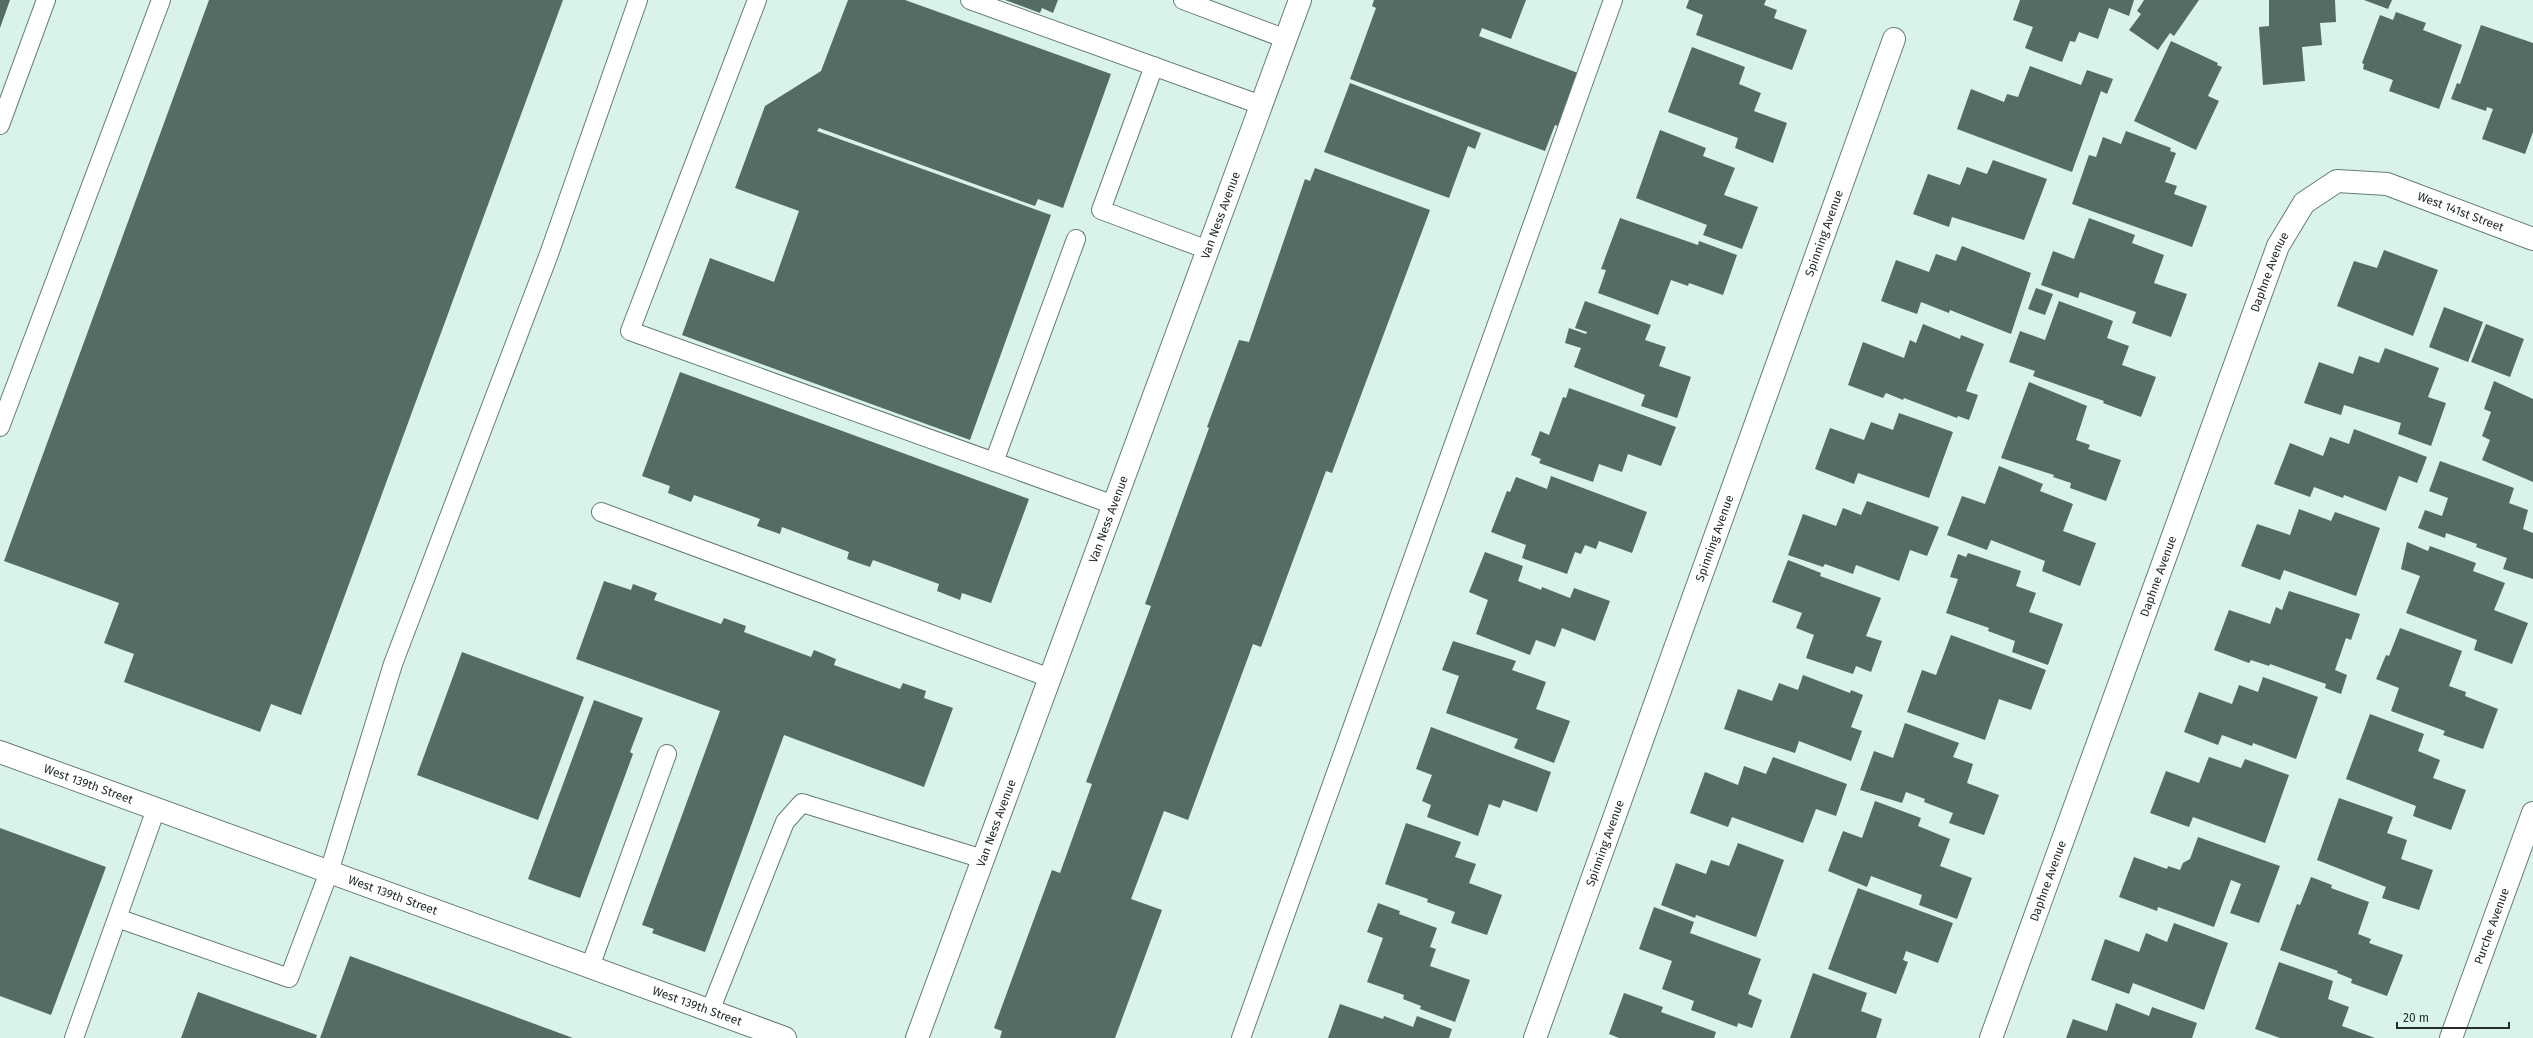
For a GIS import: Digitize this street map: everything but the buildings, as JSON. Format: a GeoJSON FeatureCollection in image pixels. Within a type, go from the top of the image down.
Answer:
{"type":"FeatureCollection","features":[{"type":"Feature","properties":{"kind":"street","name":"Van Ness Avenue"},"geometry":{"type":"LineString","coordinates":[[917,1038],[1300,0]]}},
{"type":"Feature","properties":{"kind":"street","name":"Spinning Avenue"},"geometry":{"type":"LineString","coordinates":[[1535,1038],[1894,39]]}},
{"type":"Feature","properties":{"kind":"street","name":"Daphne Avenue"},"geometry":{"type":"LineString","coordinates":[[1991,1038],[2278,246],[2304,204],[2337,181],[2387,184]]}},
{"type":"Feature","properties":{"kind":"street","name":"West 141st Street"},"geometry":{"type":"LineString","coordinates":[[2387,184],[2533,239]]}},
{"type":"Feature","properties":{"kind":"street","name":"West 139th Street"},"geometry":{"type":"LineString","coordinates":[[0,752],[785,1038]]}},
{"type":"Feature","properties":{"kind":"street","name":"Purche Avenue"},"geometry":{"type":"LineString","coordinates":[[2450,1038],[2533,813]]}},
{"type":"Feature","properties":{"kind":"lane"},"geometry":{"type":"LineString","coordinates":[[0,125],[46,0]]}},
{"type":"Feature","properties":{"kind":"lane"},"geometry":{"type":"LineString","coordinates":[[0,427],[161,0]]}},
{"type":"Feature","properties":{"kind":"lane"},"geometry":{"type":"LineString","coordinates":[[117,918],[289,978],[329,872],[393,664],[549,254],[638,0]]}},
{"type":"Feature","properties":{"kind":"lane"},"geometry":{"type":"LineString","coordinates":[[757,0],[630,331],[1114,505]]}},
{"type":"Feature","properties":{"kind":"lane"},"geometry":{"type":"LineString","coordinates":[[970,0],[1261,105]]}},
{"type":"Feature","properties":{"kind":"lane"},"geometry":{"type":"LineString","coordinates":[[1183,0],[1286,39]]}},
{"type":"Feature","properties":{"kind":"lane"},"geometry":{"type":"LineString","coordinates":[[1242,1038],[1613,0]]}},
{"type":"Feature","properties":{"kind":"lane"},"geometry":{"type":"LineString","coordinates":[[1154,66],[1101,210],[1208,250]]}},
{"type":"Feature","properties":{"kind":"lane"},"geometry":{"type":"LineString","coordinates":[[994,462],[1076,239]]}},
{"type":"Feature","properties":{"kind":"lane"},"geometry":{"type":"LineString","coordinates":[[601,512],[1050,678]]}},
{"type":"Feature","properties":{"kind":"lane"},"geometry":{"type":"LineString","coordinates":[[590,967],[667,754]]}},
{"type":"Feature","properties":{"kind":"lane"},"geometry":{"type":"LineString","coordinates":[[710,1011],[785,822],[802,803],[983,859]]}},
{"type":"Feature","properties":{"kind":"lane"},"geometry":{"type":"LineString","coordinates":[[74,1038],[156,809]]}}]}
